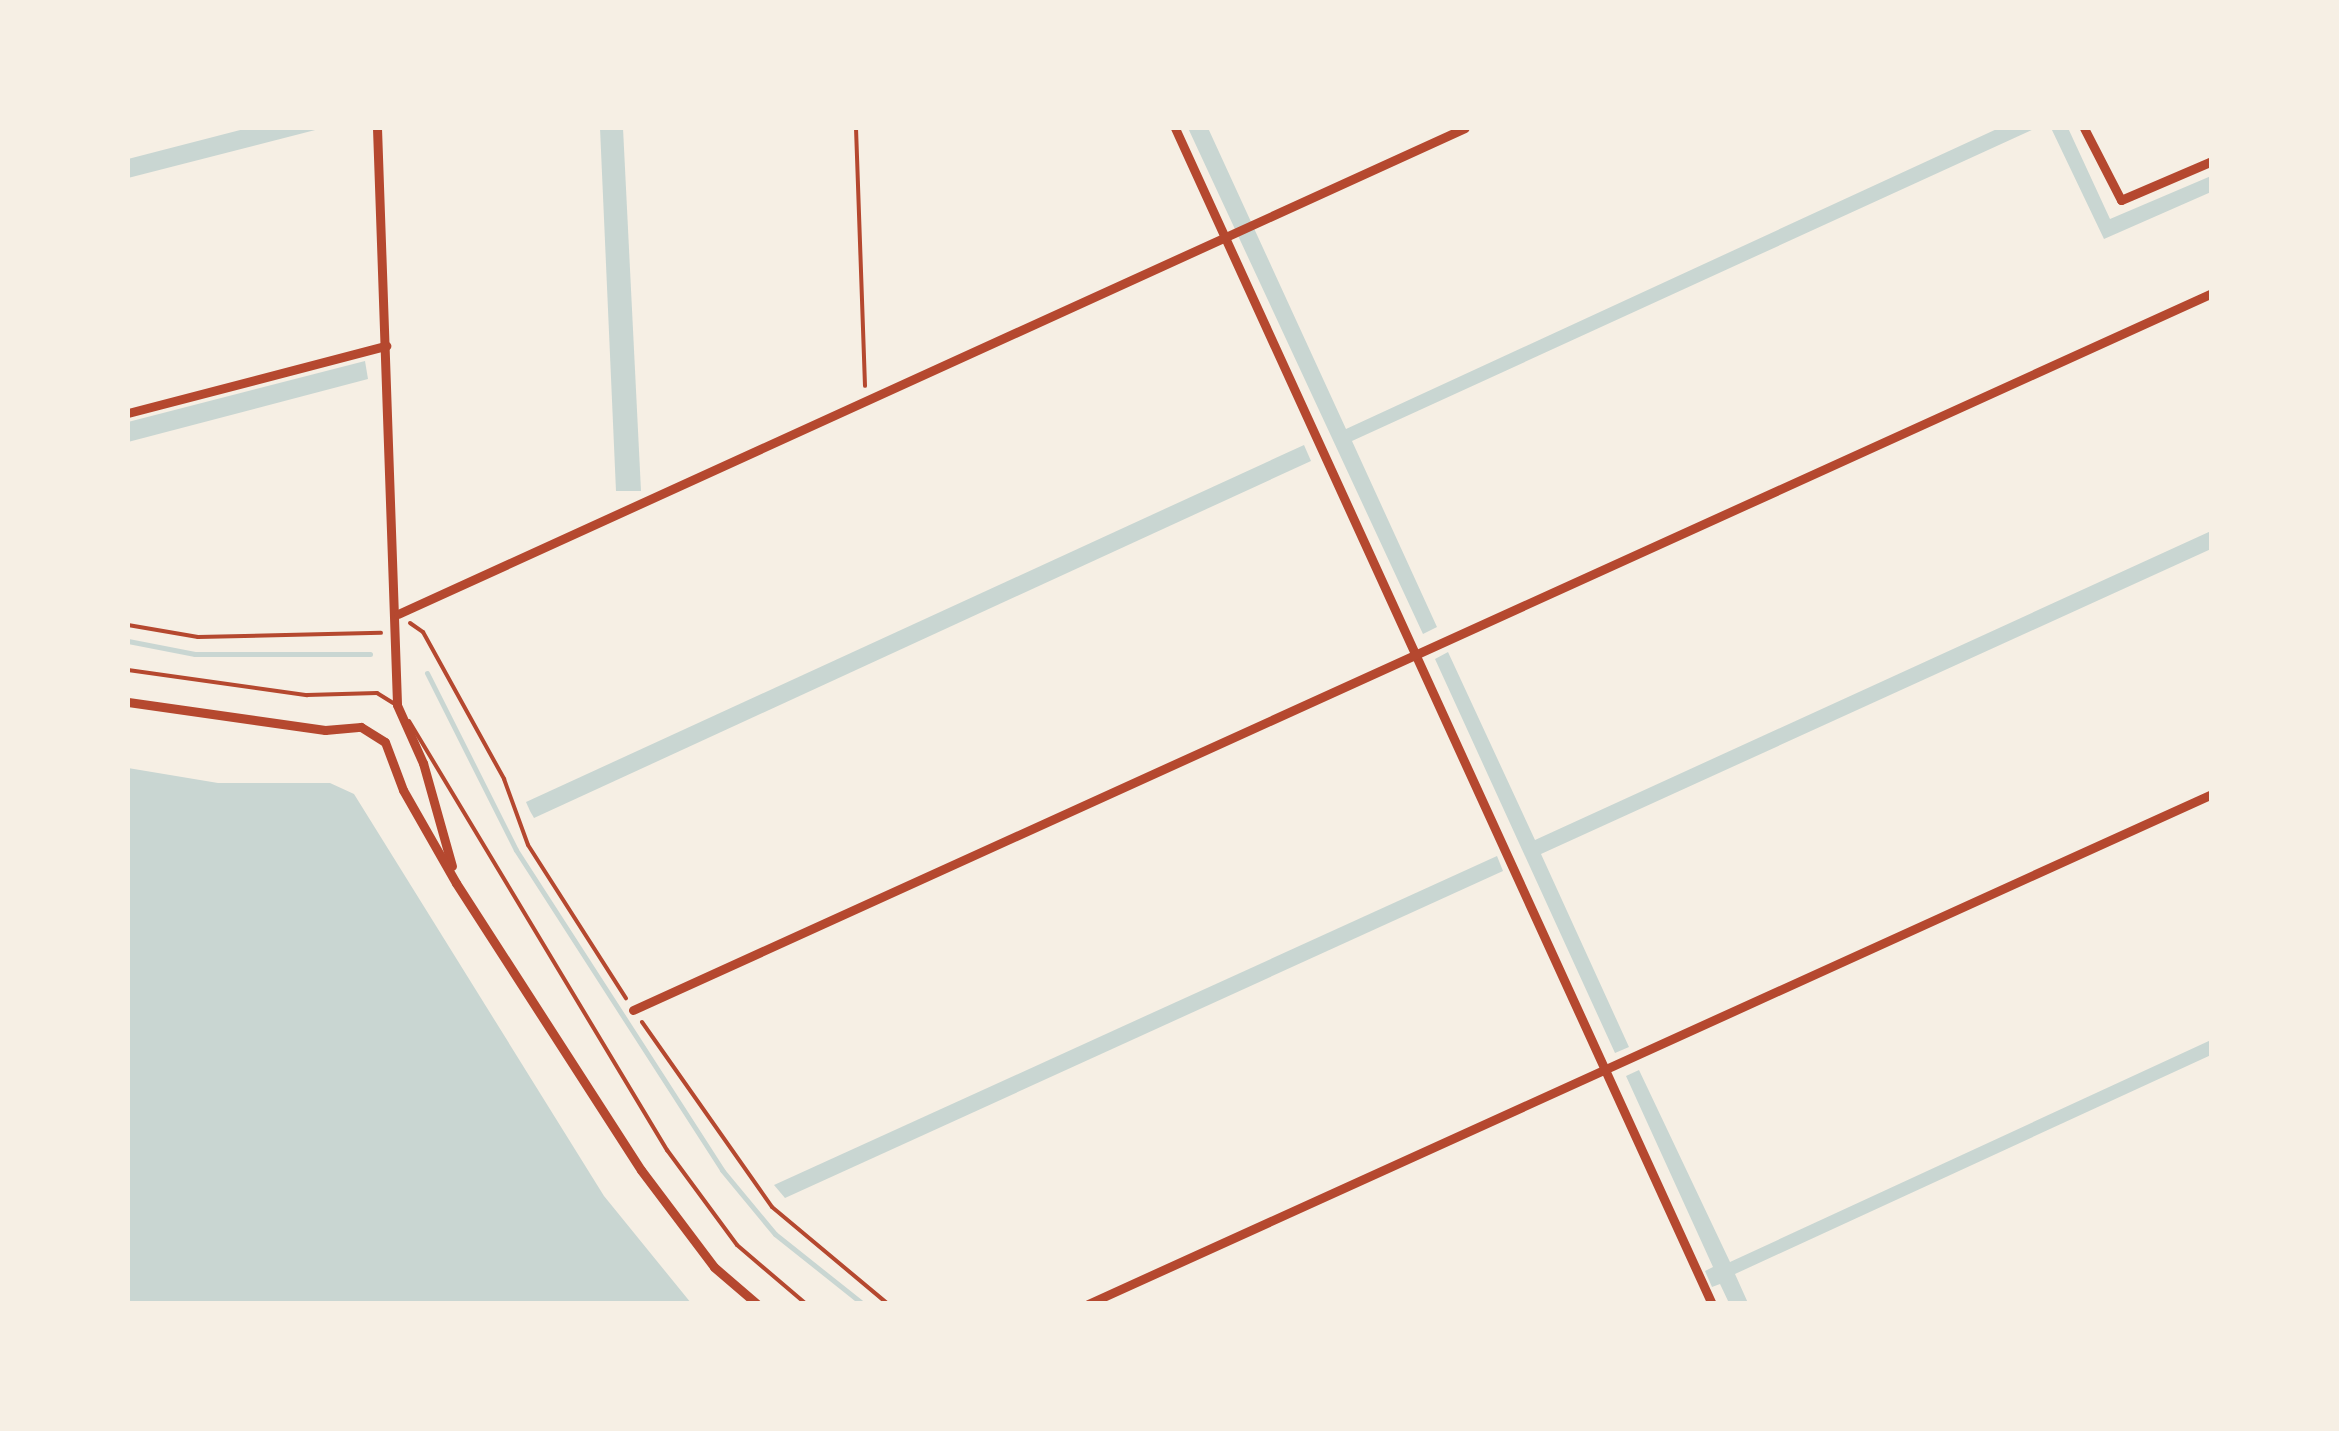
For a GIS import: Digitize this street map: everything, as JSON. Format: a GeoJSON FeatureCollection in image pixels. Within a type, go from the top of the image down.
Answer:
{"type":"FeatureCollection","features":[{"type":"Feature","properties":{"kind":"street"},"geometry":{"type":"LineString","coordinates":[[377,128],[398,614],[397,705],[423,763],[456,883]]}},
{"type":"Feature","properties":{"kind":"street"},"geometry":{"type":"LineString","coordinates":[[1175,128],[1712,1304]]}},
{"type":"Feature","properties":{"kind":"street"},"geometry":{"type":"LineString","coordinates":[[398,614],[1464,128]]}},
{"type":"Feature","properties":{"kind":"street"},"geometry":{"type":"LineString","coordinates":[[2084,128],[2121,200],[2212,161]]}},
{"type":"Feature","properties":{"kind":"street"},"geometry":{"type":"LineString","coordinates":[[634,1010],[2212,294]]}},
{"type":"Feature","properties":{"kind":"street"},"geometry":{"type":"LineString","coordinates":[[128,413],[386,346]]}},
{"type":"Feature","properties":{"kind":"street"},"geometry":{"type":"LineString","coordinates":[[128,702],[325,730],[361,728],[386,742],[403,790],[456,883],[642,1170],[714,1267],[757,1304]]}},
{"type":"Feature","properties":{"kind":"street"},"geometry":{"type":"LineString","coordinates":[[1088,1304],[2212,794]]}},
{"type":"Feature","properties":{"kind":"lane"},"geometry":{"type":"LineString","coordinates":[[128,670],[307,695],[377,693],[397,705],[439,761],[482,853],[667,1150],[737,1245],[806,1304]]}},
{"type":"Feature","properties":{"kind":"path"},"geometry":{"type":"LineString","coordinates":[[856,128],[866,401]]}},
{"type":"Feature","properties":{"kind":"path"},"geometry":{"type":"LineString","coordinates":[[398,614],[423,632],[504,780],[528,845],[634,1010],[772,1207],[888,1304]]}},
{"type":"Feature","properties":{"kind":"path"},"geometry":{"type":"LineString","coordinates":[[128,626],[218,638],[374,634],[398,628]]}},
{"type":"Feature","properties":{"kind":"shaded area"},"geometry":{"type":"Polygon","coordinates":[[[248,128],[323,128],[128,178],[128,159],[248,128]]]}},
{"type":"Feature","properties":{"kind":"shaded area"},"geometry":{"type":"Polygon","coordinates":[[[600,128],[623,128],[641,491],[616,491],[600,128]]]}},
{"type":"Feature","properties":{"kind":"shaded area"},"geometry":{"type":"Polygon","coordinates":[[[1188,128],[1208,128],[1346,429],[1999,128],[2036,128],[1352,441],[1437,627],[1423,634],[1188,128]]]}},
{"type":"Feature","properties":{"kind":"shaded area"},"geometry":{"type":"Polygon","coordinates":[[[2051,128],[2068,128],[2110,219],[2211,176],[2211,192],[2104,239],[2051,128]]]}},
{"type":"Feature","properties":{"kind":"shaded area"},"geometry":{"type":"Polygon","coordinates":[[[365,361],[368,379],[128,442],[128,422],[365,361]]]}},
{"type":"Feature","properties":{"kind":"shaded area"},"geometry":{"type":"Polygon","coordinates":[[[1304,445],[1311,461],[534,818],[530,811],[526,802],[1304,445]]]}},
{"type":"Feature","properties":{"kind":"shaded area"},"geometry":{"type":"Polygon","coordinates":[[[2211,531],[2211,549],[1541,854],[1629,1047],[1615,1053],[1435,659],[1448,652],[1535,840],[2211,531]]]}},
{"type":"Feature","properties":{"kind":"shaded area"},"geometry":{"type":"Polygon","coordinates":[[[128,768],[218,783],[330,783],[354,794],[604,1196],[691,1303],[128,1303],[128,768]]]}},
{"type":"Feature","properties":{"kind":"shaded area"},"geometry":{"type":"Polygon","coordinates":[[[1497,856],[1503,871],[785,1198],[774,1185],[1497,856]]]}},
{"type":"Feature","properties":{"kind":"shaded area"},"geometry":{"type":"Polygon","coordinates":[[[2211,1040],[2211,1055],[1735,1274],[1748,1303],[1729,1303],[1720,1284],[1712,1287],[1705,1271],[1713,1267],[1626,1076],[1639,1070],[1730,1262],[2211,1040]]]}},
{"type":"Feature","properties":{"kind":"waterway"},"geometry":{"type":"LineString","coordinates":[[128,641],[195,654],[370,654]]}},
{"type":"Feature","properties":{"kind":"waterway"},"geometry":{"type":"LineString","coordinates":[[427,673],[516,850],[722,1170],[775,1234],[863,1304]]}}]}
